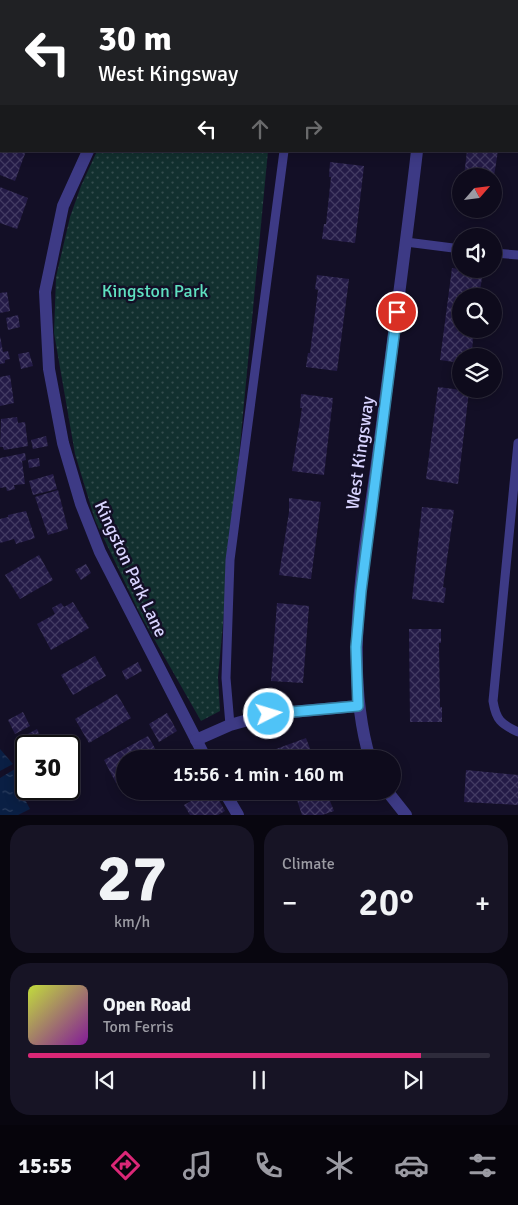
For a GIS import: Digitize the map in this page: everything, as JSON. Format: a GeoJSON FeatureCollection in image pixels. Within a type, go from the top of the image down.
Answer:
{"type":"FeatureCollection","features":[{"type":"Feature","properties":{"kind":"street","name":"Kingston Park Lane"},"geometry":{"type":"LineString","coordinates":[[88,152],[63,206],[52,250],[45,292],[49,369],[63,443],[81,504],[93,536],[121,597],[174,693],[201,750]]}},
{"type":"Feature","properties":{"kind":"street","name":"West Kingsway"},"geometry":{"type":"LineString","coordinates":[[368,750],[358,706],[356,647],[366,544],[417,152]]}},
{"type":"Feature","properties":{"kind":"street"},"geometry":{"type":"LineString","coordinates":[[196,740],[230,724],[269,714],[358,706]]}},
{"type":"Feature","properties":{"kind":"street"},"geometry":{"type":"LineString","coordinates":[[229,800],[238,815]]}},
{"type":"Feature","properties":{"kind":"street"},"geometry":{"type":"LineString","coordinates":[[394,800],[406,815]]}},
{"type":"Feature","properties":{"kind":"lane"},"geometry":{"type":"LineString","coordinates":[[230,724],[226,678],[230,560],[284,152]]}},
{"type":"Feature","properties":{"kind":"lane"},"geometry":{"type":"LineString","coordinates":[[406,242],[452,248]]}},
{"type":"Feature","properties":{"kind":"lane"},"geometry":{"type":"LineString","coordinates":[[502,253],[518,255]]}},
{"type":"Feature","properties":{"kind":"lane"},"geometry":{"type":"LineString","coordinates":[[518,443],[493,701],[495,711],[503,725],[518,732]]}},
{"type":"Feature","properties":{"kind":"green space","name":"Kingston Park"},"geometry":{"type":"Polygon","coordinates":[[[97,152],[268,152],[218,677],[220,711],[201,721],[141,616],[95,520],[75,454],[54,333],[56,277],[70,217],[81,186],[97,152]]]}},
{"type":"Feature","properties":{"kind":"water"},"geometry":{"type":"Polygon","coordinates":[[[0,749],[13,764],[0,771],[0,749]]]}},
{"type":"Feature","properties":{"kind":"water"},"geometry":{"type":"Polygon","coordinates":[[[15,769],[15,800],[25,800],[30,809],[18,815],[0,815],[0,778],[15,769]]]}},
{"type":"Feature","properties":{"kind":"building"},"geometry":{"type":"Polygon","coordinates":[[[0,152],[26,152],[15,181],[0,175],[0,152]]]}},
{"type":"Feature","properties":{"kind":"building"},"geometry":{"type":"Polygon","coordinates":[[[467,152],[498,152],[495,168],[465,168],[467,152]]]}},
{"type":"Feature","properties":{"kind":"building"},"geometry":{"type":"Polygon","coordinates":[[[330,162],[364,166],[355,243],[322,239],[324,224],[326,224],[331,177],[329,177],[330,162]]]}},
{"type":"Feature","properties":{"kind":"building"},"geometry":{"type":"Polygon","coordinates":[[[0,187],[28,198],[17,229],[0,223],[0,187]]]}},
{"type":"Feature","properties":{"kind":"building"},"geometry":{"type":"Polygon","coordinates":[[[452,268],[452,278],[482,278],[480,288],[452,288],[452,338],[473,338],[472,348],[452,348],[452,362],[440,360],[452,268]]]}},
{"type":"Feature","properties":{"kind":"building"},"geometry":{"type":"Polygon","coordinates":[[[317,275],[349,279],[337,371],[306,367],[308,353],[310,353],[318,290],[315,289],[317,275]]]}},
{"type":"Feature","properties":{"kind":"building"},"geometry":{"type":"Polygon","coordinates":[[[7,292],[10,311],[0,313],[0,293],[7,292]]]}},
{"type":"Feature","properties":{"kind":"building"},"geometry":{"type":"Polygon","coordinates":[[[18,315],[20,327],[8,330],[6,318],[18,315]]]}},
{"type":"Feature","properties":{"kind":"building"},"geometry":{"type":"Polygon","coordinates":[[[0,336],[3,352],[8,351],[10,359],[0,364],[0,336]]]}},
{"type":"Feature","properties":{"kind":"building"},"geometry":{"type":"Polygon","coordinates":[[[29,352],[33,366],[21,369],[18,354],[29,352]]]}},
{"type":"Feature","properties":{"kind":"building"},"geometry":{"type":"Polygon","coordinates":[[[10,375],[14,403],[0,406],[0,377],[10,375]]]}},
{"type":"Feature","properties":{"kind":"building"},"geometry":{"type":"Polygon","coordinates":[[[438,387],[452,389],[452,398],[468,398],[458,484],[426,479],[438,387]]]}},
{"type":"Feature","properties":{"kind":"building"},"geometry":{"type":"Polygon","coordinates":[[[301,394],[333,398],[324,475],[292,471],[302,408],[300,408],[301,394]]]}},
{"type":"Feature","properties":{"kind":"building"},"geometry":{"type":"Polygon","coordinates":[[[17,417],[18,423],[25,422],[28,446],[4,450],[3,447],[0,447],[1,419],[17,417]]]}},
{"type":"Feature","properties":{"kind":"building"},"geometry":{"type":"Polygon","coordinates":[[[46,436],[48,446],[33,449],[31,440],[46,436]]]}},
{"type":"Feature","properties":{"kind":"building"},"geometry":{"type":"Polygon","coordinates":[[[25,453],[26,460],[22,461],[25,484],[14,485],[15,489],[7,491],[6,487],[0,488],[0,458],[25,453]]]}},
{"type":"Feature","properties":{"kind":"building"},"geometry":{"type":"Polygon","coordinates":[[[39,458],[40,466],[29,468],[28,460],[39,458]]]}},
{"type":"Feature","properties":{"kind":"building"},"geometry":{"type":"Polygon","coordinates":[[[53,474],[57,489],[33,495],[29,481],[53,474]]]}},
{"type":"Feature","properties":{"kind":"building"},"geometry":{"type":"Polygon","coordinates":[[[58,490],[68,529],[48,535],[35,497],[58,490]]]}},
{"type":"Feature","properties":{"kind":"building"},"geometry":{"type":"Polygon","coordinates":[[[289,498],[321,502],[311,579],[279,575],[289,512],[289,498]]]}},
{"type":"Feature","properties":{"kind":"building"},"geometry":{"type":"Polygon","coordinates":[[[422,507],[454,510],[443,587],[446,588],[444,603],[412,599],[422,507]]]}},
{"type":"Feature","properties":{"kind":"building"},"geometry":{"type":"Polygon","coordinates":[[[26,511],[35,538],[16,544],[14,539],[0,543],[0,519],[26,511]]]}},
{"type":"Feature","properties":{"kind":"building"},"geometry":{"type":"Polygon","coordinates":[[[39,555],[53,580],[20,599],[5,575],[39,555]]]}},
{"type":"Feature","properties":{"kind":"building"},"geometry":{"type":"Polygon","coordinates":[[[86,564],[91,573],[81,580],[75,570],[86,564]]]}},
{"type":"Feature","properties":{"kind":"building"},"geometry":{"type":"Polygon","coordinates":[[[73,602],[89,628],[51,650],[37,624],[55,614],[52,608],[61,603],[64,607],[73,602]]]}},
{"type":"Feature","properties":{"kind":"building"},"geometry":{"type":"Polygon","coordinates":[[[277,603],[309,606],[303,683],[271,681],[277,603]]]}},
{"type":"Feature","properties":{"kind":"building"},"geometry":{"type":"Polygon","coordinates":[[[409,629],[441,629],[441,643],[439,643],[442,722],[410,722],[409,629]]]}},
{"type":"Feature","properties":{"kind":"building"},"geometry":{"type":"Polygon","coordinates":[[[95,656],[106,676],[73,695],[61,675],[95,656]]]}},
{"type":"Feature","properties":{"kind":"building"},"geometry":{"type":"Polygon","coordinates":[[[138,662],[142,671],[126,680],[122,671],[138,662]]]}},
{"type":"Feature","properties":{"kind":"building"},"geometry":{"type":"Polygon","coordinates":[[[117,694],[131,718],[89,743],[75,719],[117,694]]]}},
{"type":"Feature","properties":{"kind":"building"},"geometry":{"type":"Polygon","coordinates":[[[23,712],[30,726],[15,734],[8,720],[23,712]]]}},
{"type":"Feature","properties":{"kind":"building"},"geometry":{"type":"Polygon","coordinates":[[[167,713],[177,731],[159,742],[149,724],[167,713]]]}},
{"type":"Feature","properties":{"kind":"building"},"geometry":{"type":"Polygon","coordinates":[[[37,729],[40,735],[26,735],[37,729]]]}},
{"type":"Feature","properties":{"kind":"building"},"geometry":{"type":"Polygon","coordinates":[[[148,736],[156,750],[122,750],[148,736]]]}},
{"type":"Feature","properties":{"kind":"building"},"geometry":{"type":"Polygon","coordinates":[[[306,738],[311,750],[276,750],[306,738]]]}},
{"type":"Feature","properties":{"kind":"building"},"geometry":{"type":"Polygon","coordinates":[[[116,753],[116,783],[104,760],[116,753]]]}},
{"type":"Feature","properties":{"kind":"building"},"geometry":{"type":"Polygon","coordinates":[[[466,770],[518,775],[518,805],[464,802],[466,770]]]}},
{"type":"Feature","properties":{"kind":"building"},"geometry":{"type":"Polygon","coordinates":[[[193,800],[219,800],[225,811],[218,815],[190,815],[184,805],[193,800]]]}},
{"type":"Feature","properties":{"kind":"building"},"geometry":{"type":"Polygon","coordinates":[[[297,800],[330,800],[334,811],[322,815],[302,815],[297,800]]]}},
{"type":"Feature","properties":{"kind":"route"},"geometry":{"type":"LineString","coordinates":[[269,714],[358,706],[356,647],[361,591],[397,312]]}}]}
